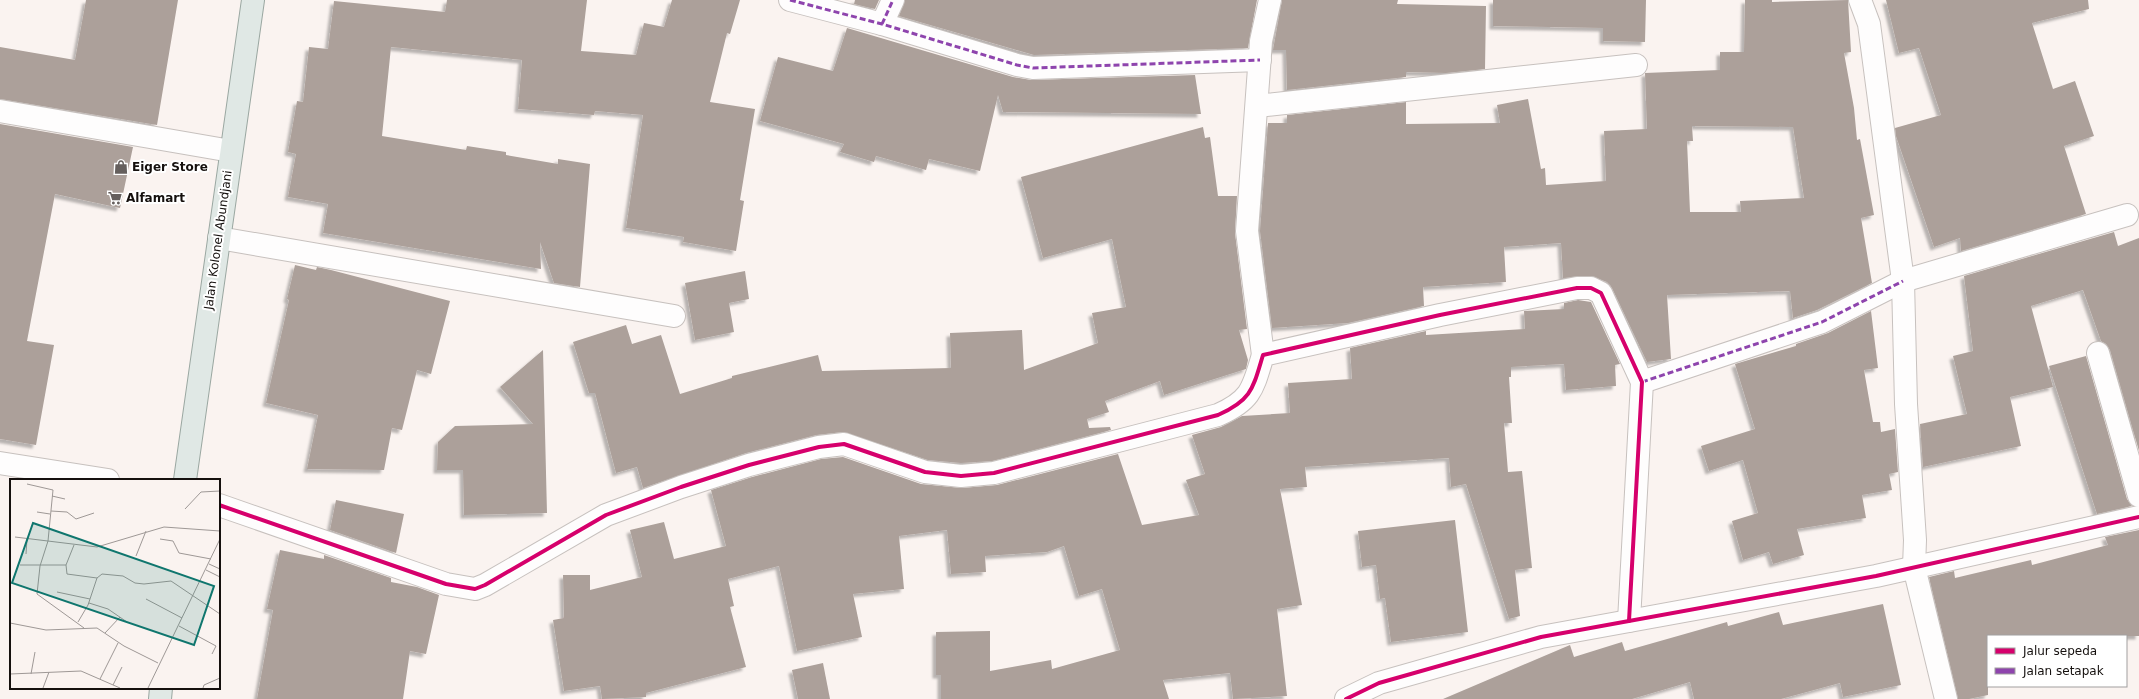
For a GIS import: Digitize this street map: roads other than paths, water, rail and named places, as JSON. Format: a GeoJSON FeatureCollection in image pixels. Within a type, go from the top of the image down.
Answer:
{"type":"FeatureCollection","features":[{"type":"Feature","properties":{"kind":"main road","name":"Jalan Kolonel Abundjani"},"geometry":{"type":"LineString","coordinates":[[185,479],[253,0]]}},
{"type":"Feature","properties":{"kind":"main road"},"geometry":{"type":"LineString","coordinates":[[160,699],[161,689]]}},
{"type":"Feature","properties":{"kind":"street"},"geometry":{"type":"LineString","coordinates":[[790,0],[882,24],[1017,65],[1033,68],[1260,60]]}},
{"type":"Feature","properties":{"kind":"street"},"geometry":{"type":"LineString","coordinates":[[882,24],[893,0]]}},
{"type":"Feature","properties":{"kind":"street"},"geometry":{"type":"LineString","coordinates":[[220,504],[446,584],[475,589],[485,585],[606,515],[681,487],[749,465],[819,447],[844,444],[925,472],[961,476],[994,473],[1218,415],[1232,409],[1244,400],[1253,388],[1263,355],[1247,232],[1260,60],[1262,40],[1270,0]]}},
{"type":"Feature","properties":{"kind":"street"},"geometry":{"type":"LineString","coordinates":[[1860,0],[1869,24],[1903,281],[1906,404],[1915,540],[1914,567],[1946,699]]}},
{"type":"Feature","properties":{"kind":"street"},"geometry":{"type":"LineString","coordinates":[[1257,106],[1636,65]]}},
{"type":"Feature","properties":{"kind":"street"},"geometry":{"type":"LineString","coordinates":[[0,111],[231,151]]}},
{"type":"Feature","properties":{"kind":"street"},"geometry":{"type":"LineString","coordinates":[[1642,382],[1822,322],[1903,281],[2127,215]]}},
{"type":"Feature","properties":{"kind":"street"},"geometry":{"type":"LineString","coordinates":[[219,238],[674,316]]}},
{"type":"Feature","properties":{"kind":"street"},"geometry":{"type":"LineString","coordinates":[[1263,355],[1440,315],[1577,288],[1591,288],[1601,293],[1642,382],[1629,621]]}},
{"type":"Feature","properties":{"kind":"street"},"geometry":{"type":"LineString","coordinates":[[2098,353],[2139,496]]}},
{"type":"Feature","properties":{"kind":"street"},"geometry":{"type":"LineString","coordinates":[[0,463],[102,479]]}},
{"type":"Feature","properties":{"kind":"street"},"geometry":{"type":"LineString","coordinates":[[1346,699],[1379,683],[1541,637],[1876,576],[2139,517]]}},
{"type":"Feature","properties":{"kind":"place","name":"Eiger Store"},"geometry":{"type":"Point","coordinates":[121,167]}},
{"type":"Feature","properties":{"kind":"place","name":"Alfamart"},"geometry":{"type":"Point","coordinates":[115,198]}}]}
